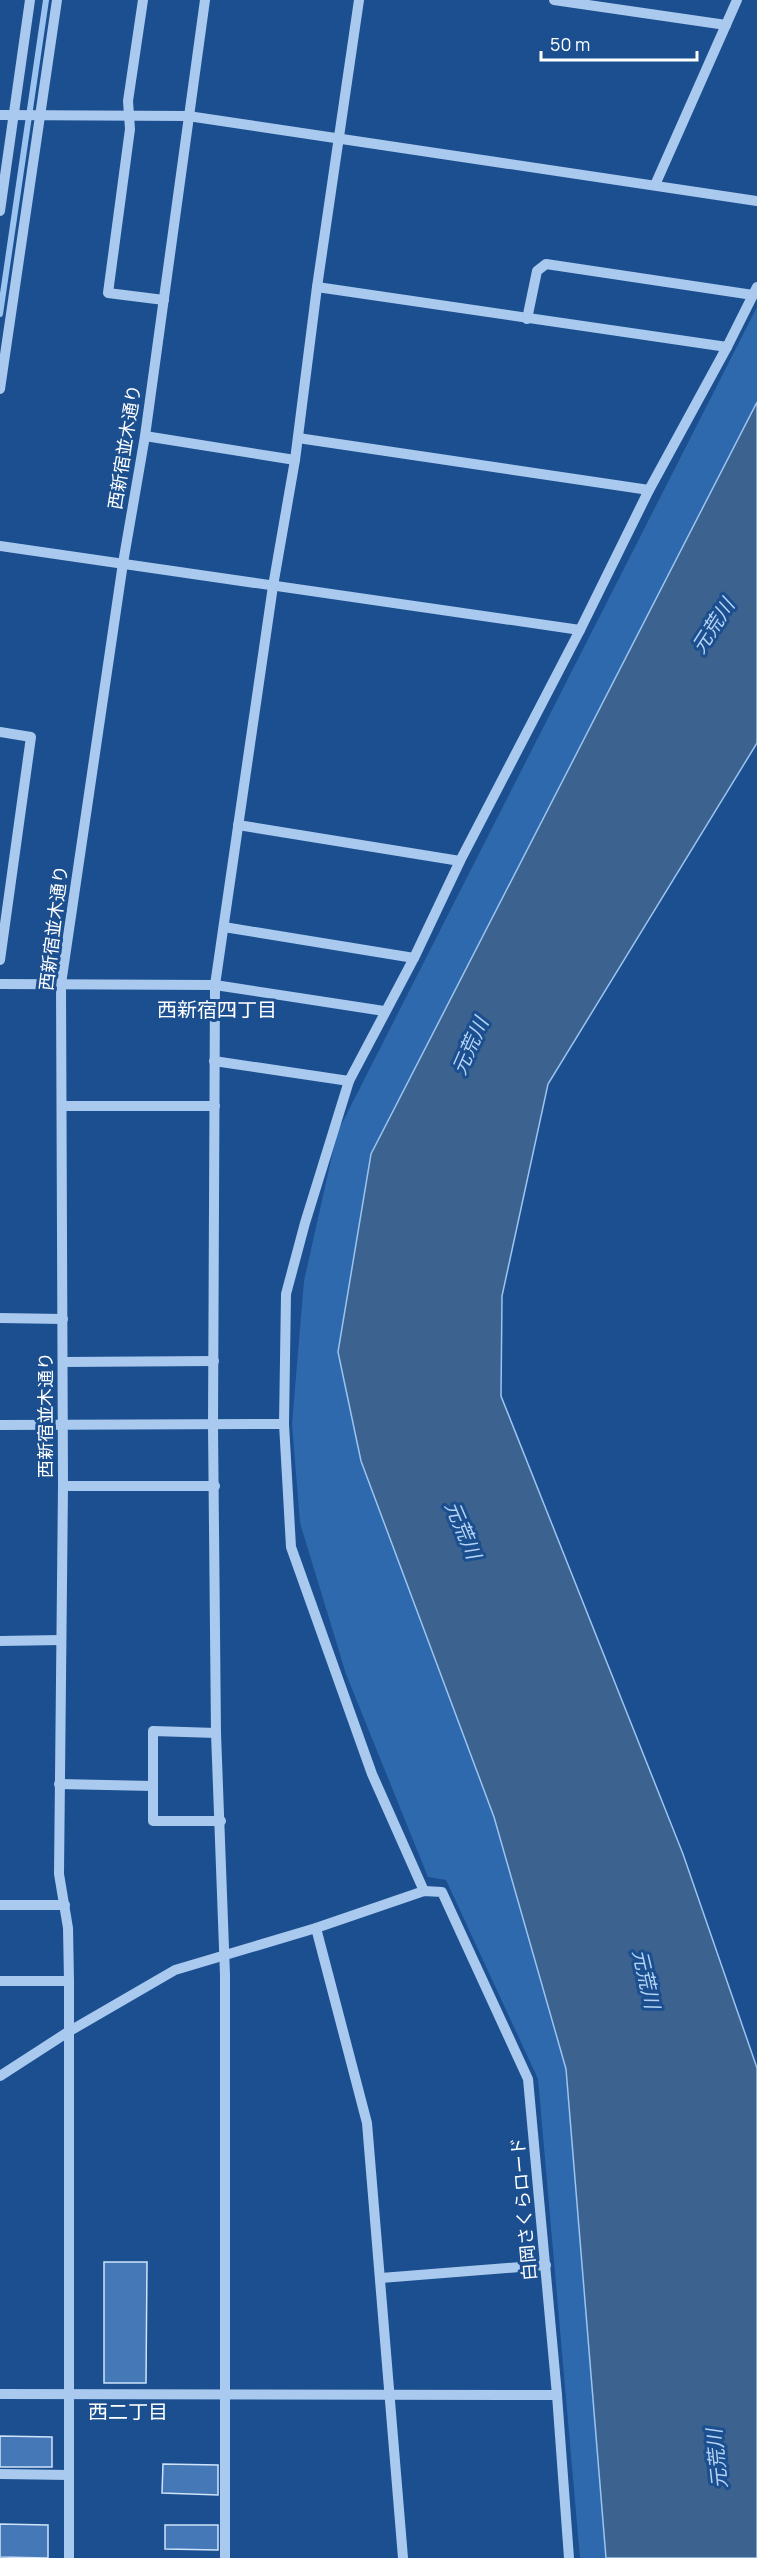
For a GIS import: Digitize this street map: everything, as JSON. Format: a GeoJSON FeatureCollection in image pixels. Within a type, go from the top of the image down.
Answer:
{"type":"FeatureCollection","features":[{"type":"Feature","properties":{"kind":"street"},"geometry":{"type":"LineString","coordinates":[[0,211],[16,115],[30,0]]}},
{"type":"Feature","properties":{"kind":"street"},"geometry":{"type":"LineString","coordinates":[[0,389],[38,115],[57,0]]}},
{"type":"Feature","properties":{"kind":"street"},"geometry":{"type":"LineString","coordinates":[[143,0],[128,101],[130,129],[108,293],[164,300]]}},
{"type":"Feature","properties":{"kind":"street","name":"西新宿並木通り"},"geometry":{"type":"LineString","coordinates":[[69,2558],[69,1982],[68,1928],[59,1874],[63,1486],[61,1426],[63,1362],[62,984],[123,563],[145,436],[205,0]]}},
{"type":"Feature","properties":{"kind":"street"},"geometry":{"type":"LineString","coordinates":[[225,2558],[224,1956],[221,1821],[216,1733],[213,1426],[215,985],[273,586],[295,460],[317,287],[359,0]]}},
{"type":"Feature","properties":{"kind":"street"},"geometry":{"type":"LineString","coordinates":[[554,0],[726,25]]}},
{"type":"Feature","properties":{"kind":"street"},"geometry":{"type":"LineString","coordinates":[[655,184],[737,0]]}},
{"type":"Feature","properties":{"kind":"street"},"geometry":{"type":"LineString","coordinates":[[0,115],[188,116],[757,201]]}},
{"type":"Feature","properties":{"kind":"street"},"geometry":{"type":"LineString","coordinates":[[0,2076],[69,2032],[175,1970],[316,1928],[424,1891],[372,1774],[291,1546],[284,1424],[286,1294],[304,1223],[349,1082],[384,1011],[414,958],[460,861],[580,630],[649,490],[728,347],[755,291],[546,264],[537,271],[528,319]]}},
{"type":"Feature","properties":{"kind":"street"},"geometry":{"type":"LineString","coordinates":[[317,287],[728,347]]}},
{"type":"Feature","properties":{"kind":"street"},"geometry":{"type":"LineString","coordinates":[[145,436],[295,460]]}},
{"type":"Feature","properties":{"kind":"street"},"geometry":{"type":"LineString","coordinates":[[298,438],[649,490]]}},
{"type":"Feature","properties":{"kind":"street"},"geometry":{"type":"LineString","coordinates":[[0,546],[580,630]]}},
{"type":"Feature","properties":{"kind":"street"},"geometry":{"type":"LineString","coordinates":[[0,732],[31,737],[0,960]]}},
{"type":"Feature","properties":{"kind":"street"},"geometry":{"type":"LineString","coordinates":[[238,825],[460,861]]}},
{"type":"Feature","properties":{"kind":"street"},"geometry":{"type":"LineString","coordinates":[[224,927],[414,958]]}},
{"type":"Feature","properties":{"kind":"street"},"geometry":{"type":"LineString","coordinates":[[0,984],[215,985],[384,1011]]}},
{"type":"Feature","properties":{"kind":"street"},"geometry":{"type":"LineString","coordinates":[[214,1061],[349,1082]]}},
{"type":"Feature","properties":{"kind":"street"},"geometry":{"type":"LineString","coordinates":[[63,1106],[215,1106]]}},
{"type":"Feature","properties":{"kind":"street"},"geometry":{"type":"LineString","coordinates":[[0,1318],[63,1319]]}},
{"type":"Feature","properties":{"kind":"street"},"geometry":{"type":"LineString","coordinates":[[63,1362],[214,1361]]}},
{"type":"Feature","properties":{"kind":"street"},"geometry":{"type":"LineString","coordinates":[[0,1425],[284,1424]]}},
{"type":"Feature","properties":{"kind":"street"},"geometry":{"type":"LineString","coordinates":[[63,1486],[215,1486]]}},
{"type":"Feature","properties":{"kind":"street"},"geometry":{"type":"LineString","coordinates":[[0,1641],[61,1640]]}},
{"type":"Feature","properties":{"kind":"street"},"geometry":{"type":"LineString","coordinates":[[216,1733],[153,1731],[153,1821],[221,1821]]}},
{"type":"Feature","properties":{"kind":"street"},"geometry":{"type":"LineString","coordinates":[[59,1784],[153,1786]]}},
{"type":"Feature","properties":{"kind":"street","name":"白岡さくらロード"},"geometry":{"type":"LineString","coordinates":[[424,1891],[442,1893],[528,2079],[546,2265],[569,2558]]}},
{"type":"Feature","properties":{"kind":"street"},"geometry":{"type":"LineString","coordinates":[[0,1905],[65,1905]]}},
{"type":"Feature","properties":{"kind":"street"},"geometry":{"type":"LineString","coordinates":[[316,1928],[367,2123],[403,2558]]}},
{"type":"Feature","properties":{"kind":"street"},"geometry":{"type":"LineString","coordinates":[[0,1981],[69,1982]]}},
{"type":"Feature","properties":{"kind":"street"},"geometry":{"type":"LineString","coordinates":[[381,2278],[546,2265]]}},
{"type":"Feature","properties":{"kind":"street"},"geometry":{"type":"LineString","coordinates":[[0,2394],[557,2395]]}},
{"type":"Feature","properties":{"kind":"street"},"geometry":{"type":"LineString","coordinates":[[0,2475],[69,2475]]}},
{"type":"Feature","properties":{"kind":"shaded area"},"geometry":{"type":"Polygon","coordinates":[[[757,307],[757,402],[371,1154],[494,1817],[566,2069],[606,2558],[580,2558],[538,2079],[446,1880],[428,1877],[346,1674],[300,1523],[292,1424],[304,1281],[337,1133],[757,307]]]}},
{"type":"Feature","properties":{"kind":"water","name":"元荒川"},"geometry":{"type":"Polygon","coordinates":[[[757,402],[757,743],[548,1084],[502,1296],[501,1396],[683,1854],[757,2068],[757,2558],[606,2558],[566,2069],[494,1817],[361,1461],[338,1352],[371,1154],[757,402]]]}},
{"type":"Feature","properties":{"kind":"building"},"geometry":{"type":"Polygon","coordinates":[[[104,2262],[147,2262],[146,2383],[104,2383],[104,2262]]]}},
{"type":"Feature","properties":{"kind":"building"},"geometry":{"type":"Polygon","coordinates":[[[0,2436],[52,2437],[52,2467],[0,2467],[0,2436]]]}},
{"type":"Feature","properties":{"kind":"building"},"geometry":{"type":"Polygon","coordinates":[[[163,2464],[218,2465],[218,2495],[162,2493],[163,2464]]]}},
{"type":"Feature","properties":{"kind":"building"},"geometry":{"type":"Polygon","coordinates":[[[0,2524],[48,2525],[48,2558],[0,2557],[0,2524]]]}},
{"type":"Feature","properties":{"kind":"building"},"geometry":{"type":"Polygon","coordinates":[[[165,2525],[218,2525],[218,2550],[165,2549],[165,2525]]]}},
{"type":"Feature","properties":{"kind":"waterway"},"geometry":{"type":"LineString","coordinates":[[0,314],[46,0]]}},
{"type":"Feature","properties":{"kind":"district","name":"西新宿四丁目"},"geometry":{"type":"Point","coordinates":[217,1010]}},
{"type":"Feature","properties":{"kind":"district","name":"西二丁目"},"geometry":{"type":"Point","coordinates":[128,2412]}}]}
